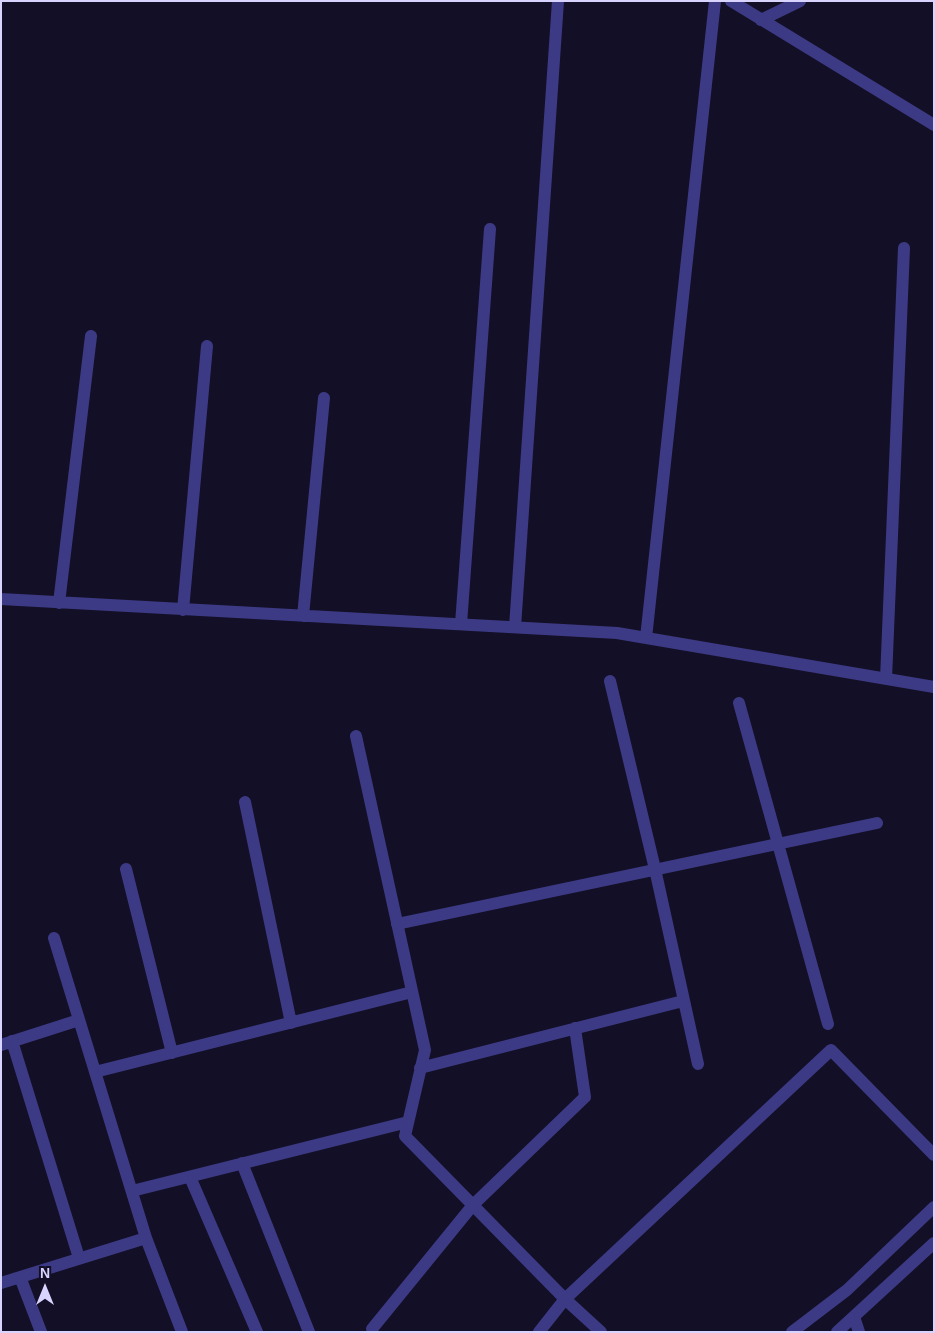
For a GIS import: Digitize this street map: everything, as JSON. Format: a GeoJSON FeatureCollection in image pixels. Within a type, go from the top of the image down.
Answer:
{"type":"FeatureCollection","features":[{"type":"Feature","properties":{"kind":"street"},"geometry":{"type":"LineString","coordinates":[[515,627],[558,1]]}},
{"type":"Feature","properties":{"kind":"street"},"geometry":{"type":"LineString","coordinates":[[646,638],[715,1]]}},
{"type":"Feature","properties":{"kind":"street"},"geometry":{"type":"LineString","coordinates":[[731,1],[934,125]]}},
{"type":"Feature","properties":{"kind":"street"},"geometry":{"type":"LineString","coordinates":[[761,20],[800,1]]}},
{"type":"Feature","properties":{"kind":"street"},"geometry":{"type":"LineString","coordinates":[[461,624],[490,229]]}},
{"type":"Feature","properties":{"kind":"street"},"geometry":{"type":"LineString","coordinates":[[886,678],[904,248]]}},
{"type":"Feature","properties":{"kind":"street"},"geometry":{"type":"LineString","coordinates":[[59,603],[91,336]]}},
{"type":"Feature","properties":{"kind":"street"},"geometry":{"type":"LineString","coordinates":[[183,610],[207,346]]}},
{"type":"Feature","properties":{"kind":"street"},"geometry":{"type":"LineString","coordinates":[[303,616],[324,398]]}},
{"type":"Feature","properties":{"kind":"street"},"geometry":{"type":"LineString","coordinates":[[1,599],[617,633],[934,687]]}},
{"type":"Feature","properties":{"kind":"street"},"geometry":{"type":"LineString","coordinates":[[610,681],[655,869],[698,1064]]}},
{"type":"Feature","properties":{"kind":"street"},"geometry":{"type":"LineString","coordinates":[[739,703],[828,1024]]}},
{"type":"Feature","properties":{"kind":"street"},"geometry":{"type":"LineString","coordinates":[[356,736],[425,1050],[405,1136],[565,1299],[601,1332]]}},
{"type":"Feature","properties":{"kind":"street"},"geometry":{"type":"LineString","coordinates":[[245,802],[291,1023]]}},
{"type":"Feature","properties":{"kind":"street"},"geometry":{"type":"LineString","coordinates":[[397,924],[877,824]]}},
{"type":"Feature","properties":{"kind":"street"},"geometry":{"type":"LineString","coordinates":[[126,869],[172,1052]]}},
{"type":"Feature","properties":{"kind":"street"},"geometry":{"type":"LineString","coordinates":[[54,938],[146,1238],[182,1332]]}},
{"type":"Feature","properties":{"kind":"street"},"geometry":{"type":"LineString","coordinates":[[95,1072],[412,992]]}},
{"type":"Feature","properties":{"kind":"street"},"geometry":{"type":"LineString","coordinates":[[420,1068],[683,1001]]}},
{"type":"Feature","properties":{"kind":"street"},"geometry":{"type":"LineString","coordinates":[[79,1020],[7,1043],[79,1258]]}},
{"type":"Feature","properties":{"kind":"street"},"geometry":{"type":"LineString","coordinates":[[372,1330],[473,1205],[585,1097],[574,1028]]}},
{"type":"Feature","properties":{"kind":"street"},"geometry":{"type":"LineString","coordinates":[[539,1332],[565,1299],[832,1050],[934,1155]]}},
{"type":"Feature","properties":{"kind":"street"},"geometry":{"type":"LineString","coordinates":[[132,1191],[408,1122]]}},
{"type":"Feature","properties":{"kind":"street"},"geometry":{"type":"LineString","coordinates":[[242,1164],[309,1332]]}},
{"type":"Feature","properties":{"kind":"street"},"geometry":{"type":"LineString","coordinates":[[190,1176],[257,1332]]}},
{"type":"Feature","properties":{"kind":"street"},"geometry":{"type":"LineString","coordinates":[[792,1332],[848,1290],[934,1207]]}},
{"type":"Feature","properties":{"kind":"street"},"geometry":{"type":"LineString","coordinates":[[1,1283],[146,1238]]}},
{"type":"Feature","properties":{"kind":"street"},"geometry":{"type":"LineString","coordinates":[[837,1332],[934,1243]]}},
{"type":"Feature","properties":{"kind":"street"},"geometry":{"type":"LineString","coordinates":[[20,1277],[41,1332]]}},
{"type":"Feature","properties":{"kind":"street"},"geometry":{"type":"LineString","coordinates":[[854,1317],[859,1332]]}}]}
